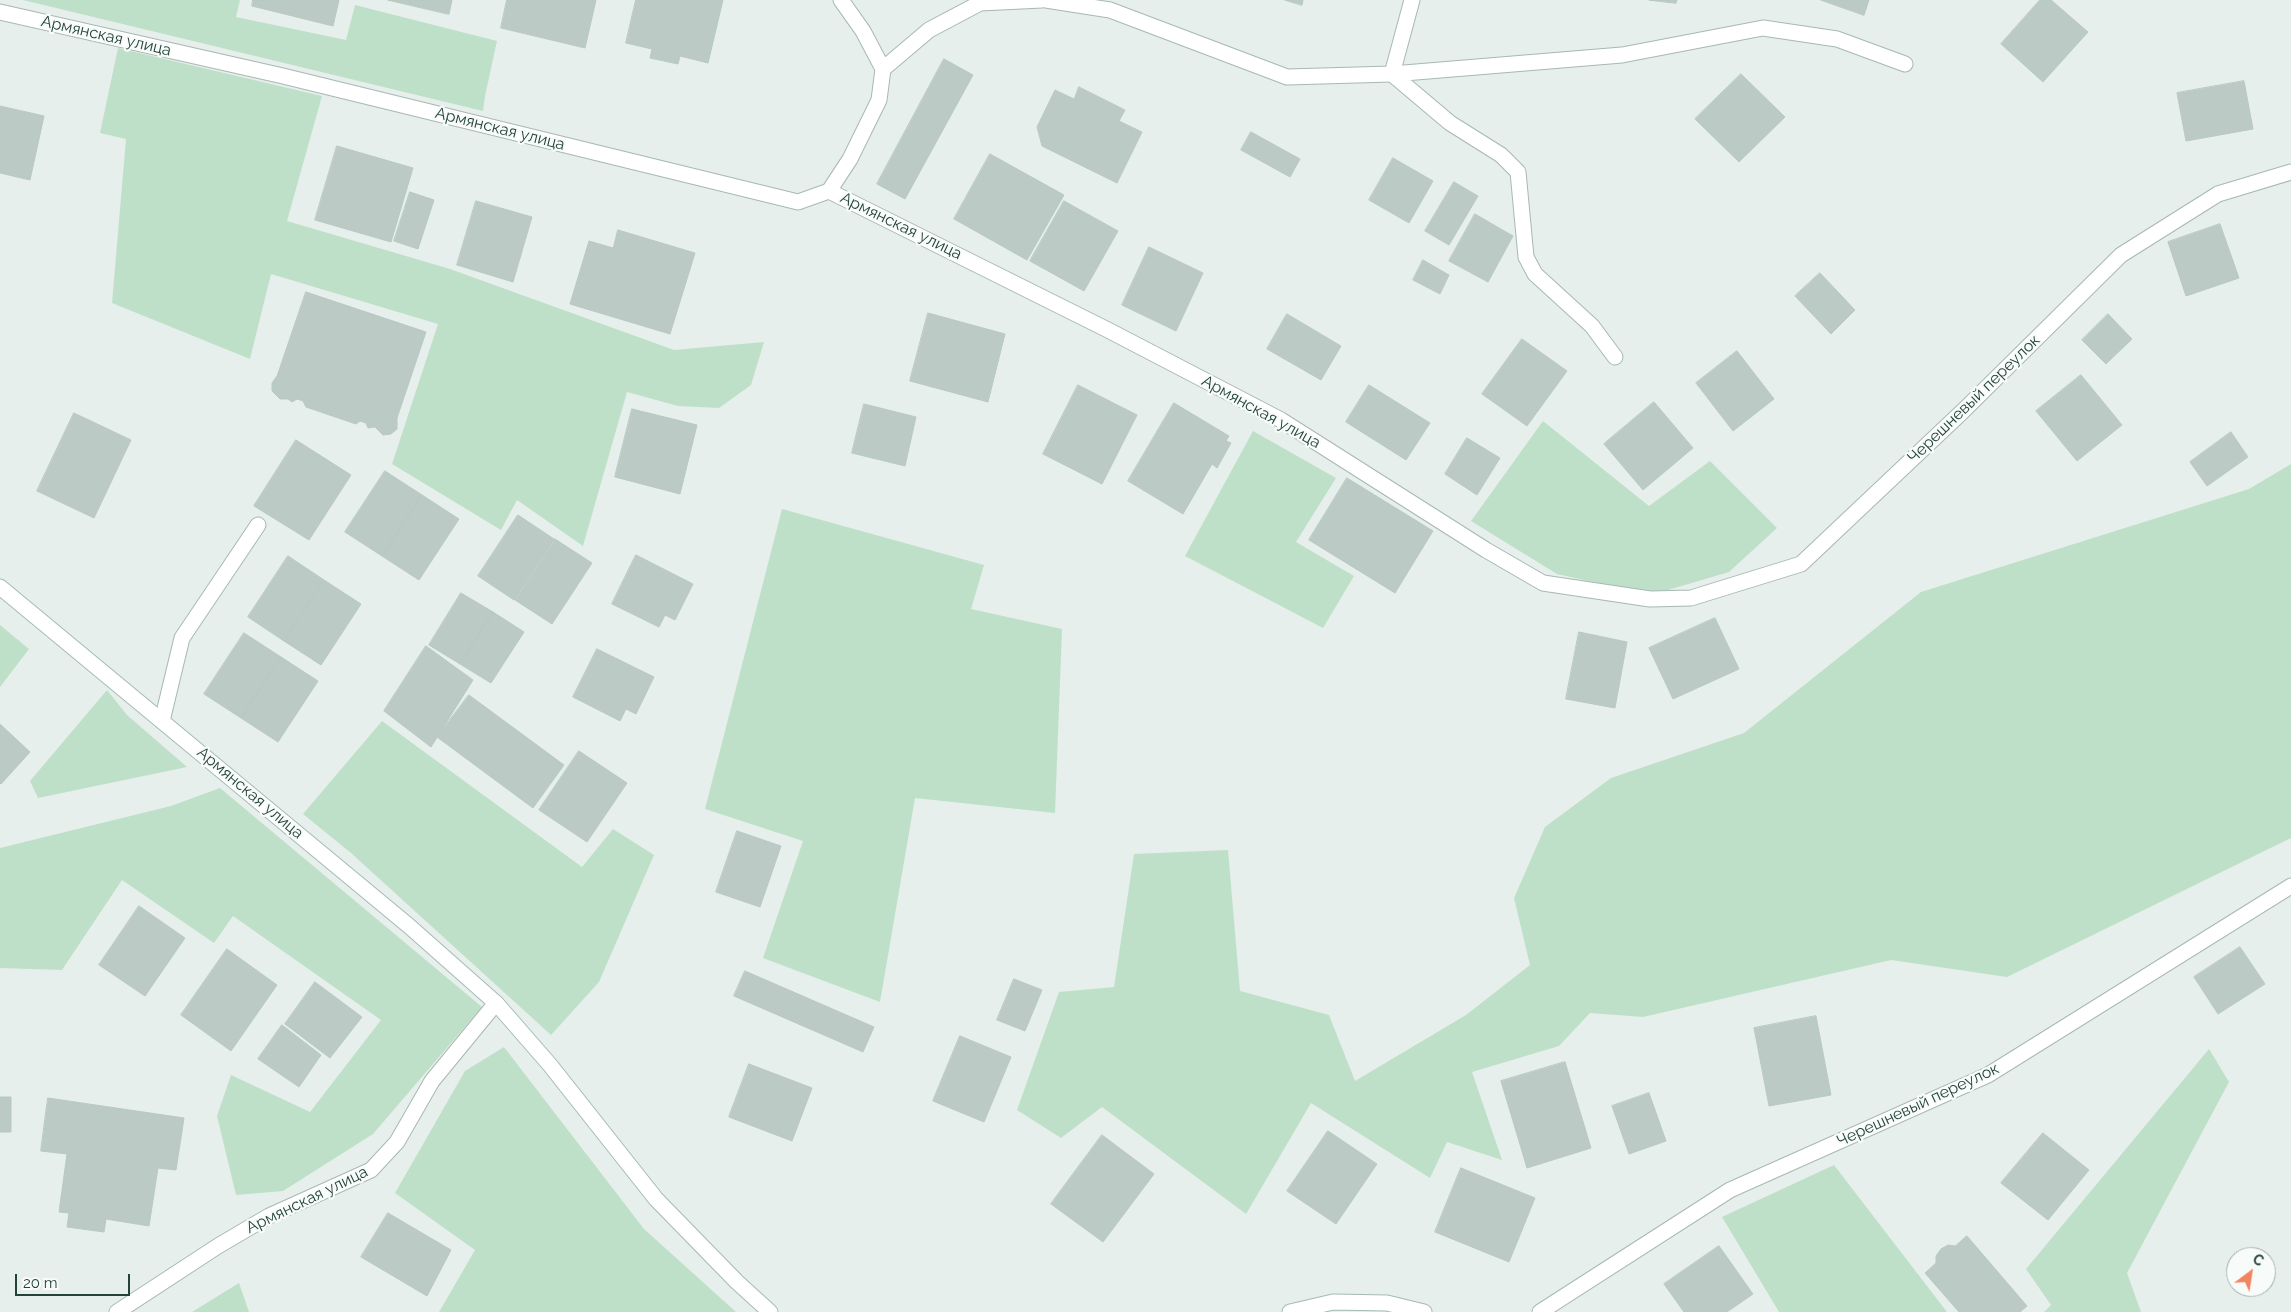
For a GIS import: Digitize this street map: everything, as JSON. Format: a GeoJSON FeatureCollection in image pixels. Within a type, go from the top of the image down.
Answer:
{"type":"FeatureCollection","features":[{"type":"Feature","properties":{"kind":"street"},"geometry":{"type":"LineString","coordinates":[[829,191],[850,159],[879,100],[883,69],[863,31],[841,0]]}},
{"type":"Feature","properties":{"kind":"street"},"geometry":{"type":"LineString","coordinates":[[883,69],[929,30],[980,3],[1044,0],[1110,10],[1286,77],[1392,74],[1622,54],[1762,28],[1837,39],[1905,64]]}},
{"type":"Feature","properties":{"kind":"street"},"geometry":{"type":"LineString","coordinates":[[1392,74],[1412,0]]}},
{"type":"Feature","properties":{"kind":"street","name":"Армянская улица"},"geometry":{"type":"LineString","coordinates":[[0,12],[293,78],[798,202],[829,191],[1108,330],[1281,420],[1486,550],[1543,583],[1650,599]]}},
{"type":"Feature","properties":{"kind":"street"},"geometry":{"type":"LineString","coordinates":[[1392,74],[1450,123],[1501,155],[1518,172],[1526,257],[1535,274],[1592,326],[1615,357]]}},
{"type":"Feature","properties":{"kind":"street","name":"Черешневый переулок"},"geometry":{"type":"LineString","coordinates":[[1650,599],[1691,598],[1802,564],[1987,388],[2121,255],[2218,194],[2291,172]]}},
{"type":"Feature","properties":{"kind":"street"},"geometry":{"type":"LineString","coordinates":[[162,721],[182,638],[258,525]]}},
{"type":"Feature","properties":{"kind":"street","name":"Армянская улица"},"geometry":{"type":"LineString","coordinates":[[0,587],[409,926],[496,1003],[550,1064],[656,1198],[737,1282],[770,1312]]}},
{"type":"Feature","properties":{"kind":"street","name":"Черешневый переулок"},"geometry":{"type":"LineString","coordinates":[[1540,1312],[1730,1190],[1988,1075],[2291,886]]}},
{"type":"Feature","properties":{"kind":"street","name":"Армянская улица"},"geometry":{"type":"LineString","coordinates":[[118,1312],[218,1246],[269,1216],[371,1170],[397,1142],[432,1081],[496,1003]]}},
{"type":"Feature","properties":{"kind":"street"},"geometry":{"type":"LineString","coordinates":[[1290,1312],[1333,1302],[1387,1303],[1424,1312]]}},
{"type":"Feature","properties":{"kind":"green space"},"geometry":{"type":"Polygon","coordinates":[[[23,0],[240,0],[236,17],[346,40],[355,5],[497,41],[483,111],[23,0]]]}},
{"type":"Feature","properties":{"kind":"green space"},"geometry":{"type":"Polygon","coordinates":[[[118,48],[322,96],[287,221],[450,269],[674,350],[764,342],[751,385],[719,408],[678,406],[627,392],[583,546],[517,500],[501,530],[392,464],[438,324],[271,274],[250,359],[112,303],[126,139],[100,133],[118,48]]]}},
{"type":"Feature","properties":{"kind":"green space"},"geometry":{"type":"Polygon","coordinates":[[[1543,421],[1649,506],[1710,461],[1777,528],[1729,572],[1651,595],[1557,574],[1471,521],[1543,421]]]}},
{"type":"Feature","properties":{"kind":"green space"},"geometry":{"type":"Polygon","coordinates":[[[1253,431],[1336,478],[1296,542],[1354,576],[1323,628],[1185,556],[1253,431]]]}},
{"type":"Feature","properties":{"kind":"green space"},"geometry":{"type":"Polygon","coordinates":[[[2291,464],[2291,838],[2007,977],[1891,960],[1643,1017],[1590,1013],[1559,1046],[1472,1072],[1502,1160],[1447,1142],[1430,1178],[1311,1103],[1246,1214],[1102,1107],[1061,1138],[1017,1110],[1059,992],[1114,987],[1134,854],[1228,850],[1240,991],[1329,1015],[1355,1081],[1466,1015],[1530,965],[1514,898],[1545,827],[1611,778],[1744,733],[1921,592],[2249,489],[2291,464]]]}},
{"type":"Feature","properties":{"kind":"green space"},"geometry":{"type":"Polygon","coordinates":[[[782,509],[984,565],[971,609],[1062,629],[1055,813],[915,798],[880,1002],[763,958],[803,841],[705,809],[782,509]]]}},
{"type":"Feature","properties":{"kind":"green space"},"geometry":{"type":"Polygon","coordinates":[[[0,625],[29,649],[0,687],[0,625]]]}},
{"type":"Feature","properties":{"kind":"green space"},"geometry":{"type":"Polygon","coordinates":[[[107,690],[127,715],[187,767],[38,798],[30,781],[107,690]]]}},
{"type":"Feature","properties":{"kind":"green space"},"geometry":{"type":"Polygon","coordinates":[[[382,721],[582,867],[613,829],[654,855],[599,982],[551,1035],[351,853],[303,814],[382,721]]]}},
{"type":"Feature","properties":{"kind":"green space"},"geometry":{"type":"Polygon","coordinates":[[[220,788],[482,1007],[373,1134],[283,1191],[236,1195],[217,1116],[231,1075],[310,1112],[381,1020],[233,916],[214,943],[122,880],[62,970],[0,968],[0,848],[171,806],[220,788]]]}},
{"type":"Feature","properties":{"kind":"green space"},"geometry":{"type":"Polygon","coordinates":[[[504,1047],[644,1229],[736,1312],[439,1312],[475,1250],[395,1193],[465,1071],[504,1047]]]}},
{"type":"Feature","properties":{"kind":"green space"},"geometry":{"type":"Polygon","coordinates":[[[2209,1049],[2229,1082],[2127,1273],[2141,1312],[2044,1312],[2051,1305],[2026,1269],[2209,1049]]]}},
{"type":"Feature","properties":{"kind":"green space"},"geometry":{"type":"Polygon","coordinates":[[[1834,1165],[1947,1312],[1779,1312],[1722,1217],[1834,1165]]]}},
{"type":"Feature","properties":{"kind":"green space"},"geometry":{"type":"Polygon","coordinates":[[[239,1283],[249,1312],[192,1312],[239,1283]]]}},
{"type":"Feature","properties":{"kind":"building"},"geometry":{"type":"Polygon","coordinates":[[[253,0],[339,0],[333,26],[252,6],[253,0]]]}},
{"type":"Feature","properties":{"kind":"building"},"geometry":{"type":"Polygon","coordinates":[[[388,0],[452,0],[449,14],[388,0]]]}},
{"type":"Feature","properties":{"kind":"building"},"geometry":{"type":"Polygon","coordinates":[[[507,0],[596,0],[585,48],[501,28],[507,0]]]}},
{"type":"Feature","properties":{"kind":"building"},"geometry":{"type":"Polygon","coordinates":[[[636,0],[723,0],[708,63],[680,56],[678,64],[650,58],[652,49],[626,43],[636,0]]]}},
{"type":"Feature","properties":{"kind":"building"},"geometry":{"type":"Polygon","coordinates":[[[1285,0],[1303,0],[1302,5],[1285,0]]]}},
{"type":"Feature","properties":{"kind":"building"},"geometry":{"type":"Polygon","coordinates":[[[1649,0],[1677,0],[1676,3],[1649,0]]]}},
{"type":"Feature","properties":{"kind":"building"},"geometry":{"type":"Polygon","coordinates":[[[1821,0],[1869,0],[1864,15],[1821,0]]]}},
{"type":"Feature","properties":{"kind":"building"},"geometry":{"type":"Polygon","coordinates":[[[2040,0],[2051,0],[2088,32],[2043,82],[2001,44],[2040,0]]]}},
{"type":"Feature","properties":{"kind":"building"},"geometry":{"type":"Polygon","coordinates":[[[944,59],[973,75],[905,199],[877,184],[944,59]]]}},
{"type":"Feature","properties":{"kind":"building"},"geometry":{"type":"Polygon","coordinates":[[[1741,74],[1785,117],[1739,162],[1695,119],[1741,74]]]}},
{"type":"Feature","properties":{"kind":"building"},"geometry":{"type":"Polygon","coordinates":[[[2244,81],[2253,129],[2186,141],[2177,93],[2244,81]]]}},
{"type":"Feature","properties":{"kind":"building"},"geometry":{"type":"Polygon","coordinates":[[[1079,87],[1125,110],[1119,121],[1142,132],[1117,183],[1042,146],[1037,127],[1055,90],[1074,99],[1079,87]]]}},
{"type":"Feature","properties":{"kind":"building"},"geometry":{"type":"Polygon","coordinates":[[[0,106],[44,116],[30,180],[0,173],[0,106]]]}},
{"type":"Feature","properties":{"kind":"building"},"geometry":{"type":"Polygon","coordinates":[[[1251,132],[1300,159],[1290,177],[1241,150],[1251,132]]]}},
{"type":"Feature","properties":{"kind":"building"},"geometry":{"type":"Polygon","coordinates":[[[337,146],[413,168],[391,242],[315,220],[337,146]]]}},
{"type":"Feature","properties":{"kind":"building"},"geometry":{"type":"Polygon","coordinates":[[[990,154],[1064,195],[1027,260],[954,219],[990,154]]]}},
{"type":"Feature","properties":{"kind":"building"},"geometry":{"type":"Polygon","coordinates":[[[1393,158],[1433,181],[1409,223],[1369,200],[1393,158]]]}},
{"type":"Feature","properties":{"kind":"building"},"geometry":{"type":"Polygon","coordinates":[[[1454,182],[1478,196],[1449,245],[1425,231],[1454,182]]]}},
{"type":"Feature","properties":{"kind":"building"},"geometry":{"type":"Polygon","coordinates":[[[410,192],[434,200],[418,249],[394,241],[410,192]]]}},
{"type":"Feature","properties":{"kind":"building"},"geometry":{"type":"Polygon","coordinates":[[[476,201],[532,217],[513,282],[457,265],[476,201]]]}},
{"type":"Feature","properties":{"kind":"building"},"geometry":{"type":"Polygon","coordinates":[[[1064,201],[1118,231],[1084,291],[1030,261],[1064,201]]]}},
{"type":"Feature","properties":{"kind":"building"},"geometry":{"type":"Polygon","coordinates":[[[1475,214],[1513,236],[1488,282],[1449,261],[1475,214]]]}},
{"type":"Feature","properties":{"kind":"building"},"geometry":{"type":"Polygon","coordinates":[[[2220,224],[2239,278],[2186,296],[2168,242],[2220,224]]]}},
{"type":"Feature","properties":{"kind":"building"},"geometry":{"type":"Polygon","coordinates":[[[618,230],[695,253],[670,334],[570,304],[589,241],[613,248],[618,230]]]}},
{"type":"Feature","properties":{"kind":"building"},"geometry":{"type":"Polygon","coordinates":[[[1149,247],[1203,273],[1176,331],[1122,305],[1149,247]]]}},
{"type":"Feature","properties":{"kind":"building"},"geometry":{"type":"Polygon","coordinates":[[[1423,260],[1449,275],[1440,294],[1413,280],[1423,260]]]}},
{"type":"Feature","properties":{"kind":"building"},"geometry":{"type":"Polygon","coordinates":[[[1820,273],[1855,310],[1831,334],[1795,296],[1820,273]]]}},
{"type":"Feature","properties":{"kind":"building"},"geometry":{"type":"Polygon","coordinates":[[[306,292],[426,332],[397,418],[397,429],[391,434],[383,435],[375,427],[368,428],[366,423],[360,421],[356,424],[306,407],[303,401],[297,399],[292,402],[288,399],[280,399],[272,391],[272,383],[277,376],[306,292]]]}},
{"type":"Feature","properties":{"kind":"building"},"geometry":{"type":"Polygon","coordinates":[[[928,313],[1005,334],[988,402],[910,381],[928,313]]]}},
{"type":"Feature","properties":{"kind":"building"},"geometry":{"type":"Polygon","coordinates":[[[1287,314],[1341,346],[1321,380],[1267,349],[1287,314]]]}},
{"type":"Feature","properties":{"kind":"building"},"geometry":{"type":"Polygon","coordinates":[[[2108,314],[2132,339],[2106,364],[2082,340],[2108,314]]]}},
{"type":"Feature","properties":{"kind":"building"},"geometry":{"type":"Polygon","coordinates":[[[1522,339],[1567,371],[1527,426],[1482,394],[1522,339]]]}},
{"type":"Feature","properties":{"kind":"building"},"geometry":{"type":"Polygon","coordinates":[[[1737,351],[1774,399],[1733,431],[1696,383],[1737,351]]]}},
{"type":"Feature","properties":{"kind":"building"},"geometry":{"type":"Polygon","coordinates":[[[2081,375],[2122,425],[2077,461],[2036,411],[2081,375]]]}},
{"type":"Feature","properties":{"kind":"building"},"geometry":{"type":"Polygon","coordinates":[[[1078,385],[1137,415],[1102,484],[1043,454],[1078,385]]]}},
{"type":"Feature","properties":{"kind":"building"},"geometry":{"type":"Polygon","coordinates":[[[1369,385],[1430,423],[1406,460],[1346,422],[1369,385]]]}},
{"type":"Feature","properties":{"kind":"building"},"geometry":{"type":"Polygon","coordinates":[[[1654,402],[1693,448],[1643,490],[1604,444],[1654,402]]]}},
{"type":"Feature","properties":{"kind":"building"},"geometry":{"type":"Polygon","coordinates":[[[1174,403],[1229,436],[1226,441],[1231,443],[1217,468],[1212,464],[1183,514],[1128,481],[1174,403]]]}},
{"type":"Feature","properties":{"kind":"building"},"geometry":{"type":"Polygon","coordinates":[[[864,404],[916,417],[905,466],[852,453],[864,404]]]}},
{"type":"Feature","properties":{"kind":"building"},"geometry":{"type":"Polygon","coordinates":[[[632,409],[697,425],[680,494],[615,477],[632,409]]]}},
{"type":"Feature","properties":{"kind":"building"},"geometry":{"type":"Polygon","coordinates":[[[74,413],[131,440],[94,518],[37,491],[74,413]]]}},
{"type":"Feature","properties":{"kind":"building"},"geometry":{"type":"Polygon","coordinates":[[[2231,432],[2248,457],[2207,486],[2190,462],[2231,432]]]}},
{"type":"Feature","properties":{"kind":"building"},"geometry":{"type":"Polygon","coordinates":[[[1467,438],[1500,458],[1477,495],[1445,474],[1467,438]]]}},
{"type":"Feature","properties":{"kind":"building"},"geometry":{"type":"Polygon","coordinates":[[[296,440],[351,475],[309,540],[254,506],[296,440]]]}},
{"type":"Feature","properties":{"kind":"building"},"geometry":{"type":"Polygon","coordinates":[[[385,471],[422,495],[382,556],[345,532],[385,471]]]}},
{"type":"Feature","properties":{"kind":"building"},"geometry":{"type":"Polygon","coordinates":[[[1347,478],[1433,531],[1395,593],[1309,540],[1347,478]]]}},
{"type":"Feature","properties":{"kind":"building"},"geometry":{"type":"Polygon","coordinates":[[[422,495],[459,519],[419,580],[382,556],[422,495]]]}},
{"type":"Feature","properties":{"kind":"building"},"geometry":{"type":"Polygon","coordinates":[[[518,515],[554,539],[514,600],[478,576],[518,515]]]}},
{"type":"Feature","properties":{"kind":"building"},"geometry":{"type":"Polygon","coordinates":[[[555,539],[592,563],[552,624],[515,600],[555,539]]]}},
{"type":"Feature","properties":{"kind":"building"},"geometry":{"type":"Polygon","coordinates":[[[636,555],[693,584],[675,620],[665,615],[659,627],[612,604],[636,555]]]}},
{"type":"Feature","properties":{"kind":"building"},"geometry":{"type":"Polygon","coordinates":[[[288,556],[324,580],[284,641],[248,617],[288,556]]]}},
{"type":"Feature","properties":{"kind":"building"},"geometry":{"type":"Polygon","coordinates":[[[324,580],[361,604],[321,665],[284,641],[324,580]]]}},
{"type":"Feature","properties":{"kind":"building"},"geometry":{"type":"Polygon","coordinates":[[[461,593],[493,612],[460,664],[429,645],[461,593]]]}},
{"type":"Feature","properties":{"kind":"building"},"geometry":{"type":"Polygon","coordinates":[[[493,612],[524,632],[491,683],[460,664],[493,612]]]}},
{"type":"Feature","properties":{"kind":"building"},"geometry":{"type":"Polygon","coordinates":[[[1715,618],[1739,669],[1673,699],[1649,648],[1715,618]]]}},
{"type":"Feature","properties":{"kind":"building"},"geometry":{"type":"Polygon","coordinates":[[[1579,632],[1627,642],[1615,708],[1566,699],[1579,632]]]}},
{"type":"Feature","properties":{"kind":"building"},"geometry":{"type":"Polygon","coordinates":[[[244,633],[281,657],[241,718],[204,694],[244,633]]]}},
{"type":"Feature","properties":{"kind":"building"},"geometry":{"type":"Polygon","coordinates":[[[426,646],[473,680],[431,747],[384,711],[426,646]]]}},
{"type":"Feature","properties":{"kind":"building"},"geometry":{"type":"Polygon","coordinates":[[[597,649],[654,677],[636,714],[626,709],[620,721],[573,697],[597,649]]]}},
{"type":"Feature","properties":{"kind":"building"},"geometry":{"type":"Polygon","coordinates":[[[281,657],[318,681],[278,742],[241,718],[281,657]]]}},
{"type":"Feature","properties":{"kind":"building"},"geometry":{"type":"Polygon","coordinates":[[[469,695],[564,765],[533,808],[437,737],[469,695]]]}},
{"type":"Feature","properties":{"kind":"building"},"geometry":{"type":"Polygon","coordinates":[[[0,724],[30,752],[1,784],[0,783],[0,724]]]}},
{"type":"Feature","properties":{"kind":"building"},"geometry":{"type":"Polygon","coordinates":[[[579,751],[627,783],[587,842],[539,810],[579,751]]]}},
{"type":"Feature","properties":{"kind":"building"},"geometry":{"type":"Polygon","coordinates":[[[737,831],[781,846],[760,907],[716,892],[737,831]]]}},
{"type":"Feature","properties":{"kind":"building"},"geometry":{"type":"Polygon","coordinates":[[[139,906],[185,938],[145,996],[99,965],[139,906]]]}},
{"type":"Feature","properties":{"kind":"building"},"geometry":{"type":"Polygon","coordinates":[[[2240,947],[2265,984],[2218,1014],[2194,977],[2240,947]]]}},
{"type":"Feature","properties":{"kind":"building"},"geometry":{"type":"Polygon","coordinates":[[[227,949],[277,985],[231,1051],[181,1015],[227,949]]]}},
{"type":"Feature","properties":{"kind":"building"},"geometry":{"type":"Polygon","coordinates":[[[745,971],[874,1027],[863,1052],[734,996],[745,971]]]}},
{"type":"Feature","properties":{"kind":"building"},"geometry":{"type":"Polygon","coordinates":[[[1014,979],[1042,990],[1025,1031],[997,1020],[1014,979]]]}},
{"type":"Feature","properties":{"kind":"building"},"geometry":{"type":"Polygon","coordinates":[[[315,982],[362,1017],[330,1058],[285,1024],[315,982]]]}},
{"type":"Feature","properties":{"kind":"building"},"geometry":{"type":"Polygon","coordinates":[[[1816,1016],[1831,1095],[1769,1106],[1754,1028],[1816,1016]]]}},
{"type":"Feature","properties":{"kind":"building"},"geometry":{"type":"Polygon","coordinates":[[[282,1025],[321,1055],[299,1087],[258,1059],[282,1025]]]}},
{"type":"Feature","properties":{"kind":"building"},"geometry":{"type":"Polygon","coordinates":[[[960,1036],[1011,1057],[984,1122],[933,1101],[960,1036]]]}},
{"type":"Feature","properties":{"kind":"building"},"geometry":{"type":"Polygon","coordinates":[[[1565,1062],[1591,1148],[1527,1168],[1501,1081],[1565,1062]]]}},
{"type":"Feature","properties":{"kind":"building"},"geometry":{"type":"Polygon","coordinates":[[[749,1064],[812,1088],[792,1141],[729,1117],[749,1064]]]}},
{"type":"Feature","properties":{"kind":"building"},"geometry":{"type":"Polygon","coordinates":[[[1649,1093],[1666,1141],[1629,1154],[1612,1106],[1649,1093]]]}},
{"type":"Feature","properties":{"kind":"building"},"geometry":{"type":"Polygon","coordinates":[[[0,1097],[11,1097],[11,1132],[0,1132],[0,1097]]]}},
{"type":"Feature","properties":{"kind":"building"},"geometry":{"type":"Polygon","coordinates":[[[48,1098],[184,1118],[176,1170],[158,1168],[149,1226],[106,1219],[104,1232],[67,1227],[69,1213],[59,1212],[67,1154],[41,1151],[48,1098]]]}},
{"type":"Feature","properties":{"kind":"building"},"geometry":{"type":"Polygon","coordinates":[[[1328,1131],[1377,1164],[1336,1224],[1287,1191],[1328,1131]]]}},
{"type":"Feature","properties":{"kind":"building"},"geometry":{"type":"Polygon","coordinates":[[[2043,1133],[2089,1170],[2048,1220],[2001,1183],[2043,1133]]]}},
{"type":"Feature","properties":{"kind":"building"},"geometry":{"type":"Polygon","coordinates":[[[1102,1135],[1154,1174],[1103,1242],[1051,1204],[1102,1135]]]}},
{"type":"Feature","properties":{"kind":"building"},"geometry":{"type":"Polygon","coordinates":[[[1461,1168],[1535,1198],[1509,1262],[1435,1232],[1461,1168]]]}},
{"type":"Feature","properties":{"kind":"building"},"geometry":{"type":"Polygon","coordinates":[[[388,1213],[451,1250],[427,1296],[361,1257],[388,1213]]]}},
{"type":"Feature","properties":{"kind":"building"},"geometry":{"type":"Polygon","coordinates":[[[1967,1236],[2027,1306],[2020,1312],[1959,1312],[1925,1273],[1936,1263],[1936,1256],[1941,1249],[1948,1245],[1955,1246],[1967,1236]]]}},
{"type":"Feature","properties":{"kind":"building"},"geometry":{"type":"Polygon","coordinates":[[[1719,1246],[1753,1294],[1727,1312],[1684,1312],[1664,1284],[1719,1246]]]}}]}
